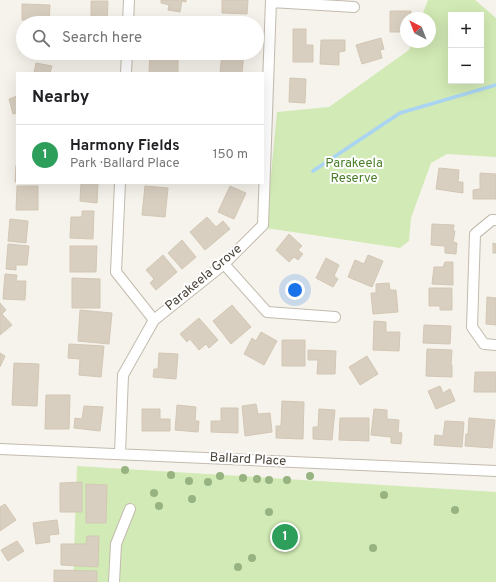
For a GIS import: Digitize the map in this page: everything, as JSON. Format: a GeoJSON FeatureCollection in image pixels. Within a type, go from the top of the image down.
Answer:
{"type":"FeatureCollection","features":[{"type":"Feature","properties":{"kind":"street"},"geometry":{"type":"LineString","coordinates":[[128,16],[129,0]]}},
{"type":"Feature","properties":{"kind":"street"},"geometry":{"type":"LineString","coordinates":[[271,1],[354,7]]}},
{"type":"Feature","properties":{"kind":"street","name":"Parakeela Grove"},"geometry":{"type":"LineString","coordinates":[[264,175],[271,1]]}},
{"type":"Feature","properties":{"kind":"street"},"geometry":{"type":"LineString","coordinates":[[126,72],[127,60]]}},
{"type":"Feature","properties":{"kind":"street"},"geometry":{"type":"LineString","coordinates":[[120,184],[116,272],[154,320]]}},
{"type":"Feature","properties":{"kind":"street","name":"Parakeela Grove"},"geometry":{"type":"LineString","coordinates":[[120,454],[123,375],[154,320],[224,264],[262,225],[264,184]]}},
{"type":"Feature","properties":{"kind":"street"},"geometry":{"type":"LineString","coordinates":[[496,220],[492,220],[475,234],[472,327],[484,344],[496,345]]}},
{"type":"Feature","properties":{"kind":"street"},"geometry":{"type":"LineString","coordinates":[[224,264],[267,312],[335,318]]}},
{"type":"Feature","properties":{"kind":"street","name":"Ballard Place"},"geometry":{"type":"LineString","coordinates":[[0,449],[496,472]]}},
{"type":"Feature","properties":{"kind":"street"},"geometry":{"type":"LineString","coordinates":[[114,582],[116,544],[130,509]]}},
{"type":"Feature","properties":{"kind":"green space","name":"Parakeela Reserve"},"geometry":{"type":"Polygon","coordinates":[[[428,0],[475,0],[496,18],[496,157],[447,154],[431,163],[411,218],[409,241],[400,248],[266,228],[277,112],[329,107],[410,48],[436,48],[436,12],[423,12],[428,0]]]}},
{"type":"Feature","properties":{"kind":"green space"},"geometry":{"type":"Polygon","coordinates":[[[77,466],[496,492],[496,582],[73,582],[77,466]]]}},
{"type":"Feature","properties":{"kind":"building"},"geometry":{"type":"Polygon","coordinates":[[[161,0],[186,0],[186,2],[182,1],[180,12],[168,10],[169,5],[161,3],[161,0]]]}},
{"type":"Feature","properties":{"kind":"building"},"geometry":{"type":"Polygon","coordinates":[[[222,0],[248,0],[247,14],[222,13],[222,0]]]}},
{"type":"Feature","properties":{"kind":"building"},"geometry":{"type":"Polygon","coordinates":[[[91,1],[108,1],[107,16],[91,16],[91,1]]]}},
{"type":"Feature","properties":{"kind":"building"},"geometry":{"type":"Polygon","coordinates":[[[22,4],[50,5],[49,16],[22,16],[22,4]]]}},
{"type":"Feature","properties":{"kind":"building"},"geometry":{"type":"Polygon","coordinates":[[[390,11],[411,11],[400,12],[400,32],[390,32],[390,11]]]}},
{"type":"Feature","properties":{"kind":"building"},"geometry":{"type":"Polygon","coordinates":[[[293,29],[306,29],[306,45],[313,45],[313,62],[293,62],[293,29]]]}},
{"type":"Feature","properties":{"kind":"building"},"geometry":{"type":"Polygon","coordinates":[[[381,38],[384,49],[380,50],[382,58],[362,64],[356,45],[381,38]]]}},
{"type":"Feature","properties":{"kind":"building"},"geometry":{"type":"Polygon","coordinates":[[[321,40],[345,40],[345,51],[339,52],[339,65],[320,64],[321,40]]]}},
{"type":"Feature","properties":{"kind":"building"},"geometry":{"type":"Polygon","coordinates":[[[150,60],[178,60],[178,72],[149,72],[150,60]]]}},
{"type":"Feature","properties":{"kind":"building"},"geometry":{"type":"Polygon","coordinates":[[[221,60],[243,60],[242,72],[220,72],[221,60]]]}},
{"type":"Feature","properties":{"kind":"building"},"geometry":{"type":"Polygon","coordinates":[[[36,63],[52,66],[50,72],[34,72],[36,63]]]}},
{"type":"Feature","properties":{"kind":"building"},"geometry":{"type":"Polygon","coordinates":[[[290,78],[306,79],[305,103],[289,102],[290,78]]]}},
{"type":"Feature","properties":{"kind":"building"},"geometry":{"type":"Polygon","coordinates":[[[16,96],[16,113],[13,114],[9,99],[16,96]]]}},
{"type":"Feature","properties":{"kind":"building"},"geometry":{"type":"Polygon","coordinates":[[[439,168],[459,170],[458,182],[463,182],[463,193],[436,189],[439,168]]]}},
{"type":"Feature","properties":{"kind":"building"},"geometry":{"type":"Polygon","coordinates":[[[480,173],[496,174],[496,199],[473,199],[473,190],[480,189],[480,173]]]}},
{"type":"Feature","properties":{"kind":"building"},"geometry":{"type":"Polygon","coordinates":[[[81,184],[98,184],[97,203],[80,201],[81,184]]]}},
{"type":"Feature","properties":{"kind":"building"},"geometry":{"type":"Polygon","coordinates":[[[17,186],[38,186],[38,210],[16,210],[17,186]]]}},
{"type":"Feature","properties":{"kind":"building"},"geometry":{"type":"Polygon","coordinates":[[[145,186],[168,188],[165,217],[142,215],[145,186]]]}},
{"type":"Feature","properties":{"kind":"building"},"geometry":{"type":"Polygon","coordinates":[[[230,186],[246,193],[234,219],[218,212],[230,186]]]}},
{"type":"Feature","properties":{"kind":"building"},"geometry":{"type":"Polygon","coordinates":[[[82,211],[94,211],[93,239],[70,238],[71,217],[82,217],[82,211]]]}},
{"type":"Feature","properties":{"kind":"building"},"geometry":{"type":"Polygon","coordinates":[[[207,217],[216,227],[223,221],[230,229],[205,250],[190,232],[207,217]]]}},
{"type":"Feature","properties":{"kind":"building"},"geometry":{"type":"Polygon","coordinates":[[[10,219],[28,221],[26,243],[8,241],[10,219]]]}},
{"type":"Feature","properties":{"kind":"building"},"geometry":{"type":"Polygon","coordinates":[[[432,224],[454,225],[453,231],[455,231],[453,242],[457,243],[456,254],[445,253],[445,246],[431,245],[432,224]]]}},
{"type":"Feature","properties":{"kind":"building"},"geometry":{"type":"Polygon","coordinates":[[[289,234],[302,246],[298,250],[303,254],[298,260],[294,257],[289,262],[276,250],[289,234]]]}},
{"type":"Feature","properties":{"kind":"building"},"geometry":{"type":"Polygon","coordinates":[[[182,240],[196,257],[182,269],[168,253],[182,240]]]}},
{"type":"Feature","properties":{"kind":"building"},"geometry":{"type":"Polygon","coordinates":[[[493,243],[496,244],[496,253],[493,253],[493,243]]]}},
{"type":"Feature","properties":{"kind":"building"},"geometry":{"type":"Polygon","coordinates":[[[8,244],[29,246],[27,265],[16,265],[16,270],[6,269],[8,244]]]}},
{"type":"Feature","properties":{"kind":"building"},"geometry":{"type":"Polygon","coordinates":[[[70,246],[97,246],[96,272],[70,272],[70,246]]]}},
{"type":"Feature","properties":{"kind":"building"},"geometry":{"type":"Polygon","coordinates":[[[163,255],[177,272],[156,290],[150,283],[154,279],[146,270],[163,255]]]}},
{"type":"Feature","properties":{"kind":"building"},"geometry":{"type":"Polygon","coordinates":[[[368,255],[383,261],[372,287],[348,277],[355,260],[364,264],[368,255]]]}},
{"type":"Feature","properties":{"kind":"building"},"geometry":{"type":"Polygon","coordinates":[[[326,258],[339,265],[334,276],[338,279],[333,287],[316,278],[326,258]]]}},
{"type":"Feature","properties":{"kind":"building"},"geometry":{"type":"Polygon","coordinates":[[[445,262],[453,262],[453,285],[432,284],[434,267],[443,267],[445,262]]]}},
{"type":"Feature","properties":{"kind":"building"},"geometry":{"type":"Polygon","coordinates":[[[5,274],[17,275],[16,281],[26,281],[25,300],[3,299],[5,274]]]}},
{"type":"Feature","properties":{"kind":"building"},"geometry":{"type":"Polygon","coordinates":[[[72,278],[100,279],[100,308],[72,308],[72,278]]]}},
{"type":"Feature","properties":{"kind":"building"},"geometry":{"type":"Polygon","coordinates":[[[389,283],[390,290],[396,290],[398,312],[373,314],[371,293],[376,293],[376,284],[389,283]]]}},
{"type":"Feature","properties":{"kind":"building"},"geometry":{"type":"Polygon","coordinates":[[[429,288],[452,288],[452,310],[440,310],[440,306],[429,306],[429,288]]]}},
{"type":"Feature","properties":{"kind":"building"},"geometry":{"type":"Polygon","coordinates":[[[487,297],[496,298],[496,325],[486,324],[487,297]]]}},
{"type":"Feature","properties":{"kind":"building"},"geometry":{"type":"Polygon","coordinates":[[[0,303],[6,310],[2,314],[12,325],[0,335],[0,303]]]}},
{"type":"Feature","properties":{"kind":"building"},"geometry":{"type":"Polygon","coordinates":[[[232,305],[251,327],[231,344],[213,321],[232,305]]]}},
{"type":"Feature","properties":{"kind":"building"},"geometry":{"type":"Polygon","coordinates":[[[80,310],[112,313],[109,344],[78,341],[80,310]]]}},
{"type":"Feature","properties":{"kind":"building"},"geometry":{"type":"Polygon","coordinates":[[[199,318],[218,340],[209,348],[206,344],[199,350],[190,339],[187,342],[180,334],[199,318]]]}},
{"type":"Feature","properties":{"kind":"building"},"geometry":{"type":"Polygon","coordinates":[[[374,321],[386,322],[386,332],[400,332],[399,351],[373,350],[374,321]]]}},
{"type":"Feature","properties":{"kind":"building"},"geometry":{"type":"Polygon","coordinates":[[[424,325],[451,326],[450,344],[423,343],[424,325]]]}},
{"type":"Feature","properties":{"kind":"building"},"geometry":{"type":"Polygon","coordinates":[[[261,332],[277,341],[264,365],[244,354],[252,338],[256,341],[261,332]]]}},
{"type":"Feature","properties":{"kind":"building"},"geometry":{"type":"Polygon","coordinates":[[[282,340],[305,340],[305,366],[282,366],[282,340]]]}},
{"type":"Feature","properties":{"kind":"building"},"geometry":{"type":"Polygon","coordinates":[[[69,344],[104,346],[101,377],[79,375],[80,359],[68,358],[69,344]]]}},
{"type":"Feature","properties":{"kind":"building"},"geometry":{"type":"Polygon","coordinates":[[[427,349],[452,350],[452,377],[426,376],[427,349]]]}},
{"type":"Feature","properties":{"kind":"building"},"geometry":{"type":"Polygon","coordinates":[[[308,350],[336,351],[335,374],[317,374],[318,360],[308,360],[308,350]]]}},
{"type":"Feature","properties":{"kind":"building"},"geometry":{"type":"Polygon","coordinates":[[[0,353],[5,356],[0,367],[0,353]]]}},
{"type":"Feature","properties":{"kind":"building"},"geometry":{"type":"Polygon","coordinates":[[[159,353],[178,354],[176,379],[153,377],[154,369],[158,369],[159,353]]]}},
{"type":"Feature","properties":{"kind":"building"},"geometry":{"type":"Polygon","coordinates":[[[367,356],[378,374],[360,385],[349,367],[367,356]]]}},
{"type":"Feature","properties":{"kind":"building"},"geometry":{"type":"Polygon","coordinates":[[[14,363],[39,364],[37,406],[12,405],[14,363]]]}},
{"type":"Feature","properties":{"kind":"building"},"geometry":{"type":"Polygon","coordinates":[[[475,372],[496,372],[496,392],[474,392],[475,372]]]}},
{"type":"Feature","properties":{"kind":"building"},"geometry":{"type":"Polygon","coordinates":[[[440,386],[443,393],[450,389],[455,401],[436,409],[428,391],[440,386]]]}},
{"type":"Feature","properties":{"kind":"building"},"geometry":{"type":"Polygon","coordinates":[[[46,395],[70,395],[69,429],[45,429],[46,395]]]}},
{"type":"Feature","properties":{"kind":"building"},"geometry":{"type":"Polygon","coordinates":[[[282,401],[304,402],[303,439],[276,438],[276,426],[281,426],[282,401]]]}},
{"type":"Feature","properties":{"kind":"building"},"geometry":{"type":"Polygon","coordinates":[[[256,404],[258,414],[270,413],[272,432],[245,436],[242,406],[256,404]]]}},
{"type":"Feature","properties":{"kind":"building"},"geometry":{"type":"Polygon","coordinates":[[[177,405],[196,407],[195,421],[199,421],[198,432],[175,430],[177,405]]]}},
{"type":"Feature","properties":{"kind":"building"},"geometry":{"type":"Polygon","coordinates":[[[84,406],[103,407],[100,431],[74,428],[75,418],[82,419],[84,406]]]}},
{"type":"Feature","properties":{"kind":"building"},"geometry":{"type":"Polygon","coordinates":[[[221,408],[238,408],[238,433],[211,432],[211,421],[221,421],[221,408]]]}},
{"type":"Feature","properties":{"kind":"building"},"geometry":{"type":"Polygon","coordinates":[[[142,409],[160,409],[160,419],[170,419],[170,431],[142,431],[142,409]]]}},
{"type":"Feature","properties":{"kind":"building"},"geometry":{"type":"Polygon","coordinates":[[[319,409],[335,410],[332,440],[313,439],[313,427],[318,427],[319,409]]]}},
{"type":"Feature","properties":{"kind":"building"},"geometry":{"type":"Polygon","coordinates":[[[374,409],[387,410],[387,419],[399,420],[398,432],[402,433],[401,444],[391,443],[391,437],[371,435],[374,409]]]}},
{"type":"Feature","properties":{"kind":"building"},"geometry":{"type":"Polygon","coordinates":[[[340,418],[369,418],[369,441],[339,440],[340,418]]]}},
{"type":"Feature","properties":{"kind":"building"},"geometry":{"type":"Polygon","coordinates":[[[469,418],[495,420],[492,448],[465,446],[466,434],[468,434],[469,418]]]}},
{"type":"Feature","properties":{"kind":"building"},"geometry":{"type":"Polygon","coordinates":[[[445,421],[464,422],[462,447],[434,445],[435,435],[443,436],[445,421]]]}},
{"type":"Feature","properties":{"kind":"building"},"geometry":{"type":"Polygon","coordinates":[[[82,482],[82,512],[60,512],[60,483],[82,482]]]}},
{"type":"Feature","properties":{"kind":"building"},"geometry":{"type":"Polygon","coordinates":[[[86,484],[107,485],[106,523],[86,523],[86,484]]]}},
{"type":"Feature","properties":{"kind":"building"},"geometry":{"type":"Polygon","coordinates":[[[5,504],[16,520],[0,531],[0,507],[5,504]]]}},
{"type":"Feature","properties":{"kind":"building"},"geometry":{"type":"Polygon","coordinates":[[[57,520],[59,534],[49,535],[50,542],[36,544],[33,523],[57,520]]]}},
{"type":"Feature","properties":{"kind":"building"},"geometry":{"type":"Polygon","coordinates":[[[87,536],[99,536],[98,567],[61,565],[61,544],[86,544],[87,536]]]}},
{"type":"Feature","properties":{"kind":"building"},"geometry":{"type":"Polygon","coordinates":[[[17,541],[24,551],[8,561],[1,550],[17,541]]]}},
{"type":"Feature","properties":{"kind":"building"},"geometry":{"type":"Polygon","coordinates":[[[54,570],[97,571],[97,582],[54,582],[54,570]]]}},
{"type":"Feature","properties":{"kind":"waterway"},"geometry":{"type":"LineString","coordinates":[[313,171],[400,113],[496,85]]}},
{"type":"Feature","properties":{"kind":"place","name":"Harmony Fields"},"geometry":{"type":"Point","coordinates":[285,537]}}]}
